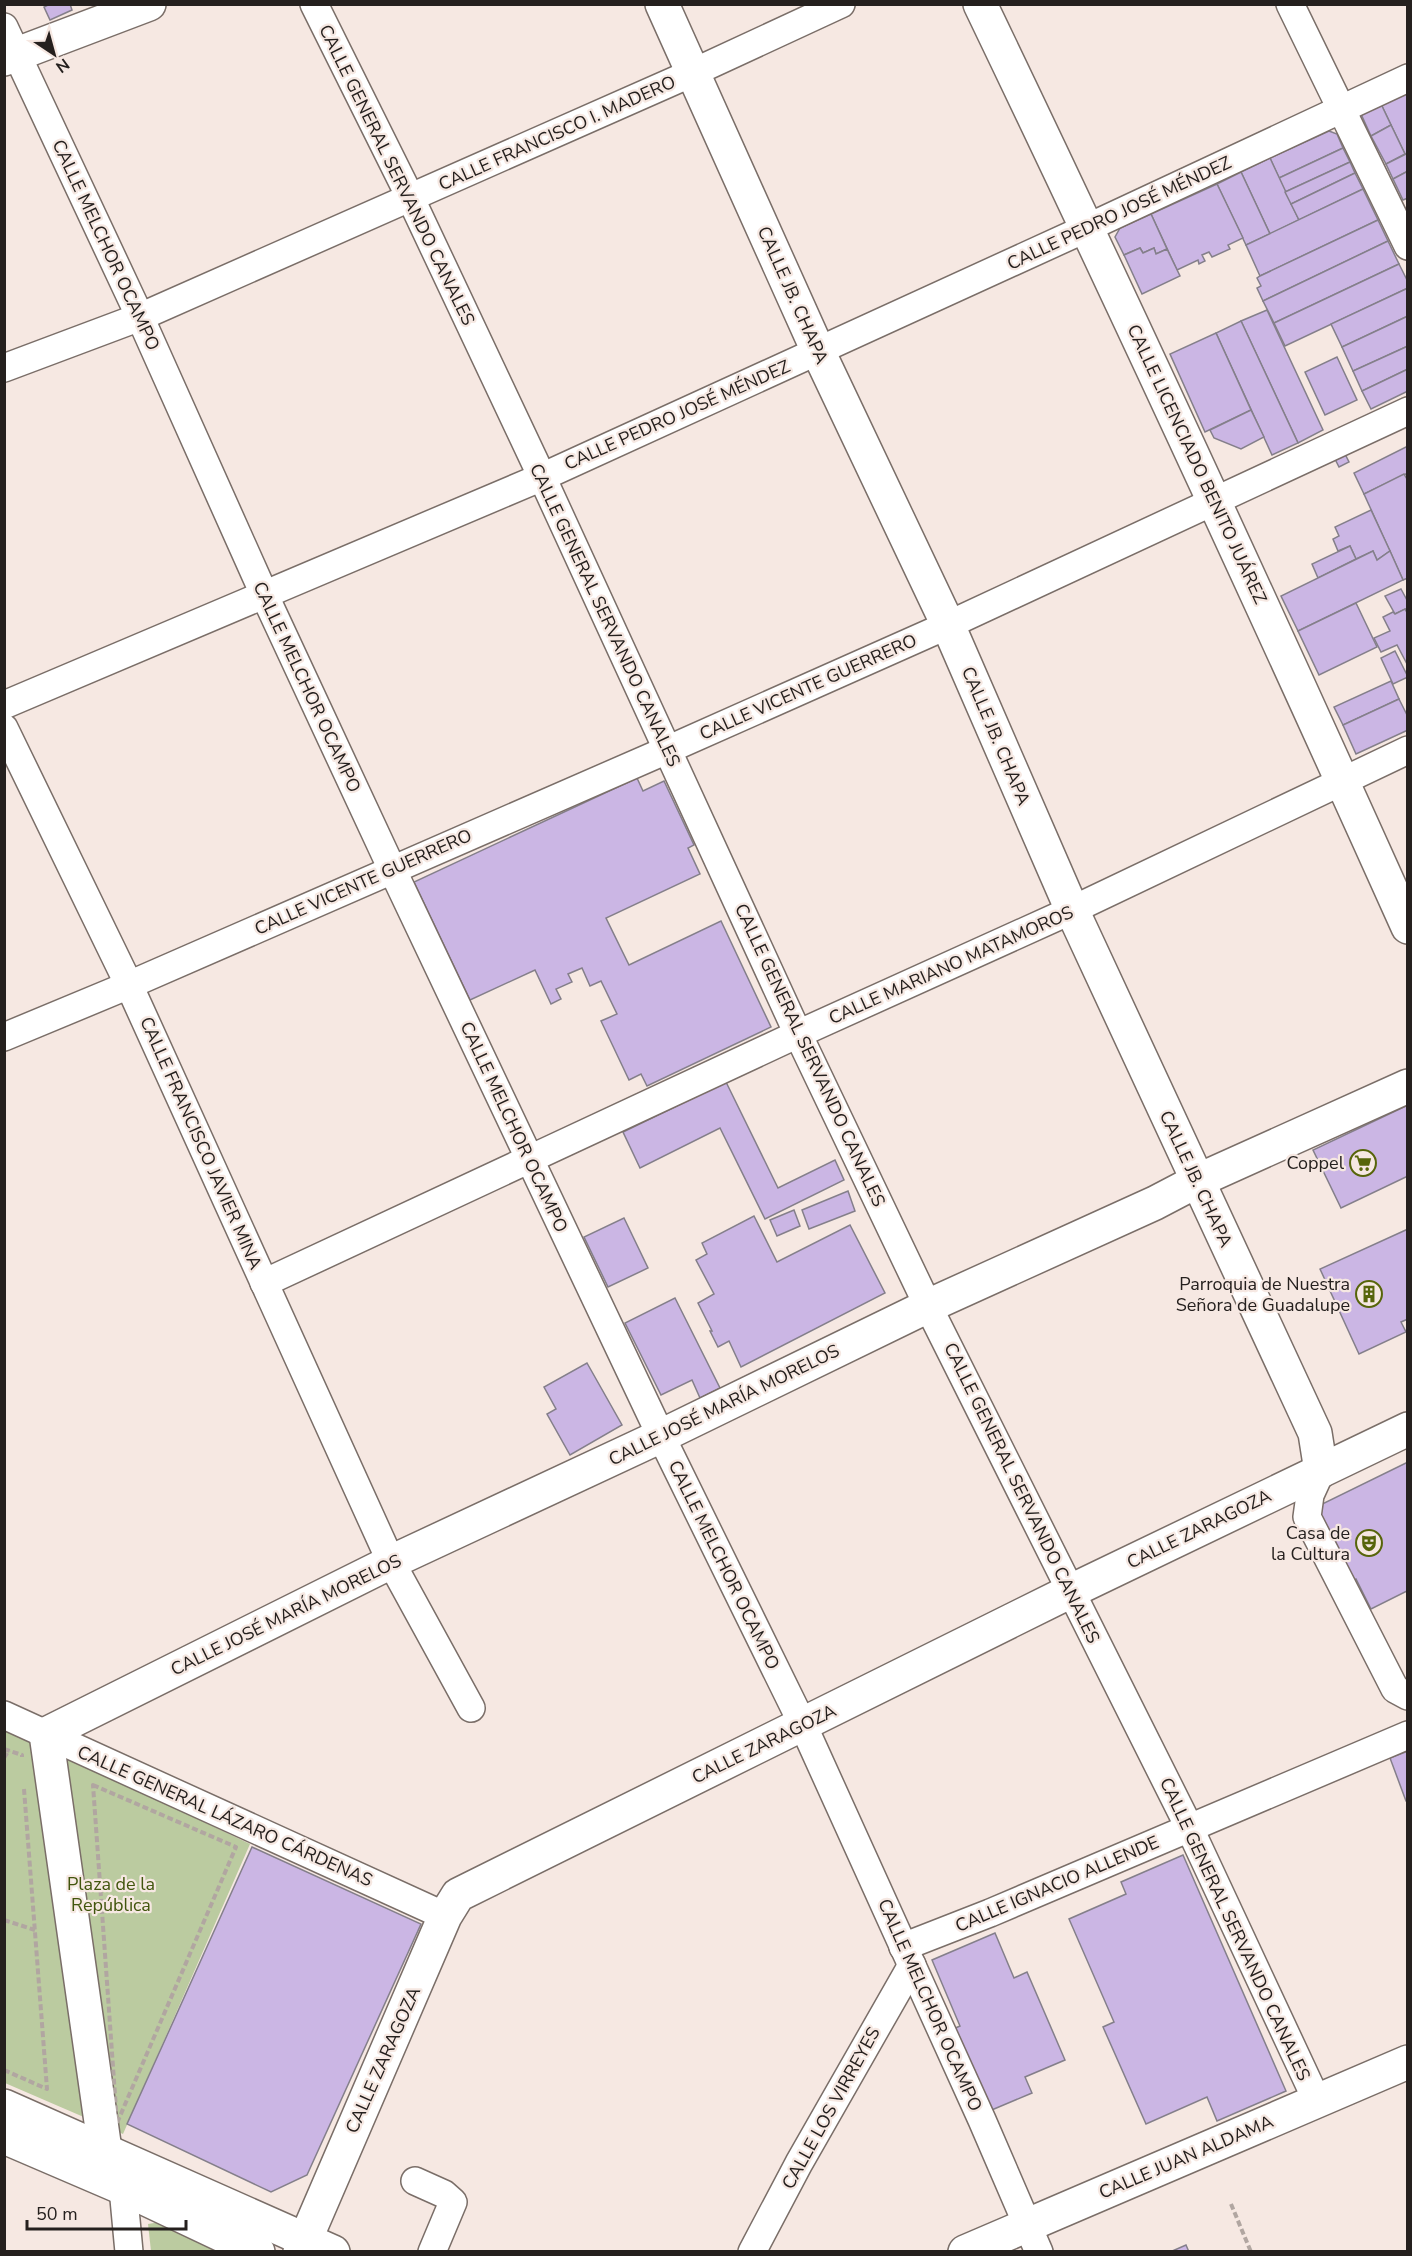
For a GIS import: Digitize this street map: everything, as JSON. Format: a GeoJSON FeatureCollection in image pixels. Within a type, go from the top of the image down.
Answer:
{"type":"FeatureCollection","features":[{"type":"Feature","properties":{"kind":"main road"},"geometry":{"type":"LineString","coordinates":[[9,47],[149,4]]}},
{"type":"Feature","properties":{"kind":"main road","name":"CALLE JB. CHAPA"},"geometry":{"type":"LineString","coordinates":[[662,4],[818,351],[948,625],[1072,910],[1315,1433],[1321,1471]]}},
{"type":"Feature","properties":{"kind":"main road","name":"CALLE LICENCIADO BENITO JUÁREZ"},"geometry":{"type":"LineString","coordinates":[[980,4],[1214,501],[1407,927]]}},
{"type":"Feature","properties":{"kind":"main road","name":"CALLE JOSÉ MARÍA MORELOS"},"geometry":{"type":"LineString","coordinates":[[46,1734],[391,1562],[661,1436],[928,1306],[1407,1086]]}},
{"type":"Feature","properties":{"kind":"main road","name":"CALLE ZARAGOZA"},"geometry":{"type":"LineString","coordinates":[[312,2247],[445,1916],[458,1895],[1071,1591],[1407,1429]]}},
{"type":"Feature","properties":{"kind":"main road"},"geometry":{"type":"LineString","coordinates":[[46,1734],[105,2150],[123,2188]]}},
{"type":"Feature","properties":{"kind":"main road","name":"CALLE JUAN ALDAMA"},"geometry":{"type":"LineString","coordinates":[[965,2252],[1033,2238],[1317,2101],[1407,2062]]}},
{"type":"Feature","properties":{"kind":"main road"},"geometry":{"type":"LineString","coordinates":[[4,2106],[105,2150],[312,2247]]}},
{"type":"Feature","properties":{"kind":"main road"},"geometry":{"type":"LineString","coordinates":[[4,2137],[123,2188],[258,2252]]}},
{"type":"Feature","properties":{"kind":"street","name":"CALLE GENERAL SERVANDO CANALES"},"geometry":{"type":"LineString","coordinates":[[314,4],[410,197],[542,477],[798,1034],[928,1306],[1190,1829],[1317,2101]]}},
{"type":"Feature","properties":{"kind":"street","name":"CALLE FRANCISCO I. MADERO"},"geometry":{"type":"LineString","coordinates":[[4,368],[140,317],[692,73],[841,4]]}},
{"type":"Feature","properties":{"kind":"street"},"geometry":{"type":"LineString","coordinates":[[1290,4],[1407,246]]}},
{"type":"Feature","properties":{"kind":"street","name":"CALLE MELCHOR OCAMPO"},"geometry":{"type":"LineString","coordinates":[[9,47],[140,317],[264,594],[529,1160],[803,1725],[1033,2238]]}},
{"type":"Feature","properties":{"kind":"street","name":"CALLE PEDRO JOSÉ MÉNDEZ"},"geometry":{"type":"LineString","coordinates":[[4,705],[542,477],[1087,228],[1407,78]]}},
{"type":"Feature","properties":{"kind":"street","name":"CALLE VICENTE GUERRERO"},"geometry":{"type":"LineString","coordinates":[[4,1036],[129,985],[948,625],[1407,411]]}},
{"type":"Feature","properties":{"kind":"street","name":"CALLE FRANCISCO JAVIER MINA"},"geometry":{"type":"LineString","coordinates":[[4,728],[129,985],[391,1562],[471,1708]]}},
{"type":"Feature","properties":{"kind":"street","name":"CALLE MARIANO MATAMOROS"},"geometry":{"type":"LineString","coordinates":[[264,1283],[798,1034],[1072,910],[1407,750]]}},
{"type":"Feature","properties":{"kind":"street"},"geometry":{"type":"LineString","coordinates":[[1321,1471],[1310,1495],[1307,1517],[1395,1689],[1407,1696]]}},
{"type":"Feature","properties":{"kind":"street","name":"CALLE GENERAL LÁZARO CÁRDENAS"},"geometry":{"type":"LineString","coordinates":[[4,1715],[445,1916]]}},
{"type":"Feature","properties":{"kind":"street","name":"CALLE IGNACIO ALLENDE"},"geometry":{"type":"LineString","coordinates":[[908,1956],[990,1913],[1407,1735]]}},
{"type":"Feature","properties":{"kind":"street","name":"CALLE LOS VIRREYES"},"geometry":{"type":"LineString","coordinates":[[752,2252],[908,1956]]}},
{"type":"Feature","properties":{"kind":"street"},"geometry":{"type":"LineString","coordinates":[[415,2181],[444,2194],[453,2202],[432,2252]]}},
{"type":"Feature","properties":{"kind":"street"},"geometry":{"type":"LineString","coordinates":[[123,2188],[129,2252]]}},
{"type":"Feature","properties":{"kind":"path"},"geometry":{"type":"LineString","coordinates":[[4,1758],[7,1749],[22,1755],[23,1767]]}},
{"type":"Feature","properties":{"kind":"path"},"geometry":{"type":"LineString","coordinates":[[4,2070],[47,2089],[24,1778]]}},
{"type":"Feature","properties":{"kind":"path"},"geometry":{"type":"LineString","coordinates":[[93,1785],[236,1847],[117,2123],[98,1844],[93,1785]]}},
{"type":"Feature","properties":{"kind":"path"},"geometry":{"type":"LineString","coordinates":[[4,1920],[35,1930]]}},
{"type":"Feature","properties":{"kind":"path"},"geometry":{"type":"LineString","coordinates":[[1231,2204],[1251,2252]]}},
{"type":"Feature","properties":{"kind":"green space","name":"Plaza de la República"},"geometry":{"type":"Polygon","coordinates":[[[4,1726],[250,1844],[123,2134],[5,2083],[4,1726]]]}},
{"type":"Feature","properties":{"kind":"green space"},"geometry":{"type":"Polygon","coordinates":[[[160,2222],[220,2251],[151,2251],[148,2224],[160,2222]]]}},
{"type":"Feature","properties":{"kind":"building"},"geometry":{"type":"Polygon","coordinates":[[[50,4],[70,4],[72,10],[50,20],[44,7],[50,4]]]}},
{"type":"Feature","properties":{"kind":"building"},"geometry":{"type":"Polygon","coordinates":[[[1408,91],[1408,153],[1405,154],[1381,104],[1408,91]]]}},
{"type":"Feature","properties":{"kind":"building"},"geometry":{"type":"Polygon","coordinates":[[[1381,104],[1391,125],[1371,136],[1361,114],[1381,104]]]}},
{"type":"Feature","properties":{"kind":"building"},"geometry":{"type":"Polygon","coordinates":[[[1391,125],[1405,154],[1386,164],[1371,136],[1391,125]]]}},
{"type":"Feature","properties":{"kind":"building"},"geometry":{"type":"Polygon","coordinates":[[[1329,131],[1337,134],[1343,148],[1279,178],[1270,158],[1329,131]]]}},
{"type":"Feature","properties":{"kind":"building"},"geometry":{"type":"Polygon","coordinates":[[[1343,148],[1350,162],[1285,192],[1279,178],[1343,148]]]}},
{"type":"Feature","properties":{"kind":"building"},"geometry":{"type":"Polygon","coordinates":[[[1408,153],[1408,171],[1393,179],[1386,164],[1408,153]]]}},
{"type":"Feature","properties":{"kind":"building"},"geometry":{"type":"Polygon","coordinates":[[[1270,158],[1299,220],[1270,234],[1241,172],[1270,158]]]}},
{"type":"Feature","properties":{"kind":"building"},"geometry":{"type":"Polygon","coordinates":[[[1350,162],[1355,173],[1291,204],[1285,192],[1350,162]]]}},
{"type":"Feature","properties":{"kind":"building"},"geometry":{"type":"Polygon","coordinates":[[[1408,171],[1408,198],[1403,200],[1393,179],[1408,171]]]}},
{"type":"Feature","properties":{"kind":"building"},"geometry":{"type":"Polygon","coordinates":[[[1241,172],[1270,234],[1246,245],[1217,184],[1241,172]]]}},
{"type":"Feature","properties":{"kind":"building"},"geometry":{"type":"Polygon","coordinates":[[[1355,173],[1363,189],[1299,220],[1291,204],[1355,173]]]}},
{"type":"Feature","properties":{"kind":"building"},"geometry":{"type":"Polygon","coordinates":[[[1217,184],[1243,238],[1228,245],[1230,249],[1212,257],[1209,252],[1202,255],[1205,261],[1199,264],[1198,260],[1177,270],[1151,214],[1217,184]]]}},
{"type":"Feature","properties":{"kind":"building"},"geometry":{"type":"Polygon","coordinates":[[[1363,189],[1378,220],[1260,276],[1246,245],[1363,189]]]}},
{"type":"Feature","properties":{"kind":"building"},"geometry":{"type":"Polygon","coordinates":[[[1151,214],[1167,249],[1156,254],[1154,248],[1143,253],[1140,248],[1124,255],[1115,237],[1120,228],[1151,214]]]}},
{"type":"Feature","properties":{"kind":"building"},"geometry":{"type":"Polygon","coordinates":[[[1378,220],[1388,241],[1263,301],[1257,288],[1261,286],[1257,278],[1378,220]]]}},
{"type":"Feature","properties":{"kind":"building"},"geometry":{"type":"Polygon","coordinates":[[[1388,241],[1399,264],[1274,323],[1263,301],[1388,241]]]}},
{"type":"Feature","properties":{"kind":"building"},"geometry":{"type":"Polygon","coordinates":[[[1140,248],[1143,253],[1154,248],[1156,254],[1167,249],[1180,276],[1142,294],[1124,255],[1140,248]]]}},
{"type":"Feature","properties":{"kind":"building"},"geometry":{"type":"Polygon","coordinates":[[[1399,264],[1408,282],[1408,288],[1285,346],[1274,323],[1399,264]]]}},
{"type":"Feature","properties":{"kind":"building"},"geometry":{"type":"Polygon","coordinates":[[[1408,288],[1408,316],[1342,347],[1331,324],[1408,288]]]}},
{"type":"Feature","properties":{"kind":"building"},"geometry":{"type":"Polygon","coordinates":[[[1267,310],[1323,430],[1298,443],[1241,321],[1267,310]]]}},
{"type":"Feature","properties":{"kind":"building"},"geometry":{"type":"Polygon","coordinates":[[[1408,316],[1408,346],[1353,371],[1342,347],[1408,316]]]}},
{"type":"Feature","properties":{"kind":"building"},"geometry":{"type":"Polygon","coordinates":[[[1241,321],[1298,443],[1272,455],[1216,333],[1241,321]]]}},
{"type":"Feature","properties":{"kind":"building"},"geometry":{"type":"Polygon","coordinates":[[[1216,333],[1251,410],[1205,432],[1170,354],[1216,333]]]}},
{"type":"Feature","properties":{"kind":"building"},"geometry":{"type":"Polygon","coordinates":[[[1408,346],[1408,369],[1362,391],[1353,371],[1408,346]]]}},
{"type":"Feature","properties":{"kind":"building"},"geometry":{"type":"Polygon","coordinates":[[[1337,357],[1357,400],[1325,415],[1305,372],[1337,357]]]}},
{"type":"Feature","properties":{"kind":"building"},"geometry":{"type":"Polygon","coordinates":[[[1408,369],[1408,391],[1371,409],[1362,391],[1408,369]]]}},
{"type":"Feature","properties":{"kind":"building"},"geometry":{"type":"Polygon","coordinates":[[[1251,410],[1264,437],[1241,449],[1214,438],[1210,430],[1251,410]]]}},
{"type":"Feature","properties":{"kind":"building"},"geometry":{"type":"Polygon","coordinates":[[[1408,446],[1408,473],[1364,494],[1354,473],[1408,446]]]}},
{"type":"Feature","properties":{"kind":"building"},"geometry":{"type":"Polygon","coordinates":[[[1345,454],[1349,462],[1339,467],[1335,459],[1345,454]]]}},
{"type":"Feature","properties":{"kind":"building"},"geometry":{"type":"Polygon","coordinates":[[[1404,474],[1408,481],[1408,578],[1403,580],[1364,494],[1404,474]]]}},
{"type":"Feature","properties":{"kind":"building"},"geometry":{"type":"Polygon","coordinates":[[[1371,510],[1390,551],[1377,560],[1373,551],[1356,559],[1350,546],[1338,551],[1333,539],[1339,536],[1335,527],[1371,510]]]}},
{"type":"Feature","properties":{"kind":"building"},"geometry":{"type":"Polygon","coordinates":[[[1350,546],[1356,559],[1318,578],[1312,564],[1350,546]]]}},
{"type":"Feature","properties":{"kind":"building"},"geometry":{"type":"Polygon","coordinates":[[[1373,551],[1377,560],[1390,551],[1403,580],[1298,631],[1281,596],[1373,551]]]}},
{"type":"Feature","properties":{"kind":"building"},"geometry":{"type":"Polygon","coordinates":[[[1401,589],[1408,602],[1408,608],[1395,614],[1385,596],[1401,589]]]}},
{"type":"Feature","properties":{"kind":"building"},"geometry":{"type":"Polygon","coordinates":[[[1356,603],[1377,647],[1319,675],[1298,631],[1356,603]]]}},
{"type":"Feature","properties":{"kind":"building"},"geometry":{"type":"Polygon","coordinates":[[[1405,609],[1408,614],[1408,666],[1397,645],[1381,652],[1374,638],[1390,631],[1383,617],[1405,609]]]}},
{"type":"Feature","properties":{"kind":"building"},"geometry":{"type":"Polygon","coordinates":[[[1395,651],[1408,677],[1393,684],[1381,658],[1395,651]]]}},
{"type":"Feature","properties":{"kind":"building"},"geometry":{"type":"Polygon","coordinates":[[[1391,681],[1399,699],[1343,725],[1334,707],[1391,681]]]}},
{"type":"Feature","properties":{"kind":"building"},"geometry":{"type":"Polygon","coordinates":[[[1399,699],[1408,717],[1408,730],[1356,754],[1343,725],[1399,699]]]}},
{"type":"Feature","properties":{"kind":"building"},"geometry":{"type":"Polygon","coordinates":[[[637,778],[643,791],[664,781],[694,845],[688,848],[700,874],[606,918],[629,965],[721,921],[771,1027],[647,1086],[641,1074],[629,1080],[601,1021],[617,1014],[601,981],[590,986],[582,968],[568,974],[572,982],[556,989],[561,999],[551,1004],[535,970],[470,1000],[414,882],[637,778]]]}},
{"type":"Feature","properties":{"kind":"building"},"geometry":{"type":"Polygon","coordinates":[[[726,1082],[778,1188],[835,1160],[844,1180],[765,1219],[720,1128],[640,1168],[623,1132],[726,1082]]]}},
{"type":"Feature","properties":{"kind":"building","name":"Coppel"},"geometry":{"type":"Polygon","coordinates":[[[1408,1105],[1408,1176],[1341,1208],[1313,1150],[1408,1105]]]}},
{"type":"Feature","properties":{"kind":"building"},"geometry":{"type":"Polygon","coordinates":[[[848,1191],[855,1211],[809,1229],[802,1210],[848,1191]]]}},
{"type":"Feature","properties":{"kind":"building"},"geometry":{"type":"Polygon","coordinates":[[[794,1210],[800,1226],[777,1236],[770,1220],[794,1210]]]}},
{"type":"Feature","properties":{"kind":"building"},"geometry":{"type":"Polygon","coordinates":[[[754,1216],[777,1262],[850,1225],[885,1293],[741,1367],[729,1341],[718,1347],[698,1303],[714,1294],[696,1260],[707,1254],[702,1243],[754,1216]]]}},
{"type":"Feature","properties":{"kind":"building"},"geometry":{"type":"Polygon","coordinates":[[[624,1218],[648,1268],[608,1287],[584,1237],[624,1218]]]}},
{"type":"Feature","properties":{"kind":"building","name":"Parroquia de Nuestra Señora de Guadalupe"},"geometry":{"type":"Polygon","coordinates":[[[1408,1229],[1408,1319],[1401,1322],[1406,1332],[1359,1354],[1320,1269],[1408,1229]]]}},
{"type":"Feature","properties":{"kind":"building"},"geometry":{"type":"Polygon","coordinates":[[[675,1298],[720,1388],[700,1398],[692,1380],[661,1395],[625,1323],[675,1298]]]}},
{"type":"Feature","properties":{"kind":"building"},"geometry":{"type":"Polygon","coordinates":[[[587,1363],[622,1425],[570,1455],[547,1414],[556,1409],[544,1387],[587,1363]]]}},
{"type":"Feature","properties":{"kind":"building","name":"Casa de la Cultura"},"geometry":{"type":"Polygon","coordinates":[[[1408,1462],[1407,1591],[1371,1609],[1356,1579],[1350,1582],[1314,1508],[1408,1462]]]}},
{"type":"Feature","properties":{"kind":"building"},"geometry":{"type":"Polygon","coordinates":[[[1408,1751],[1408,1801],[1406,1801],[1390,1758],[1408,1751]]]}},
{"type":"Feature","properties":{"kind":"building"},"geometry":{"type":"Polygon","coordinates":[[[252,1847],[421,1924],[307,2175],[271,2192],[127,2124],[252,1847]]]}},
{"type":"Feature","properties":{"kind":"building"},"geometry":{"type":"Polygon","coordinates":[[[1183,1855],[1286,2091],[1217,2121],[1207,2097],[1146,2124],[1103,2027],[1114,2022],[1069,1919],[1126,1894],[1121,1882],[1183,1855]]]}},
{"type":"Feature","properties":{"kind":"building"},"geometry":{"type":"Polygon","coordinates":[[[995,1933],[1014,1978],[1027,1972],[1065,2060],[1025,2077],[1032,2093],[987,2112],[951,2030],[960,2026],[932,1960],[995,1933]]]}},
{"type":"Feature","properties":{"kind":"building"},"geometry":{"type":"Polygon","coordinates":[[[1186,2245],[1189,2252],[1170,2252],[1186,2245]]]}},
{"type":"Feature","properties":{"kind":"place","name":"Coppel"},"geometry":{"type":"Point","coordinates":[1363,1163]}},
{"type":"Feature","properties":{"kind":"place","name":"Parroquia de Nuestra Señora de Guadalupe"},"geometry":{"type":"Point","coordinates":[1369,1294]}},
{"type":"Feature","properties":{"kind":"place","name":"Casa de la Cultura"},"geometry":{"type":"Point","coordinates":[1369,1543]}}]}
